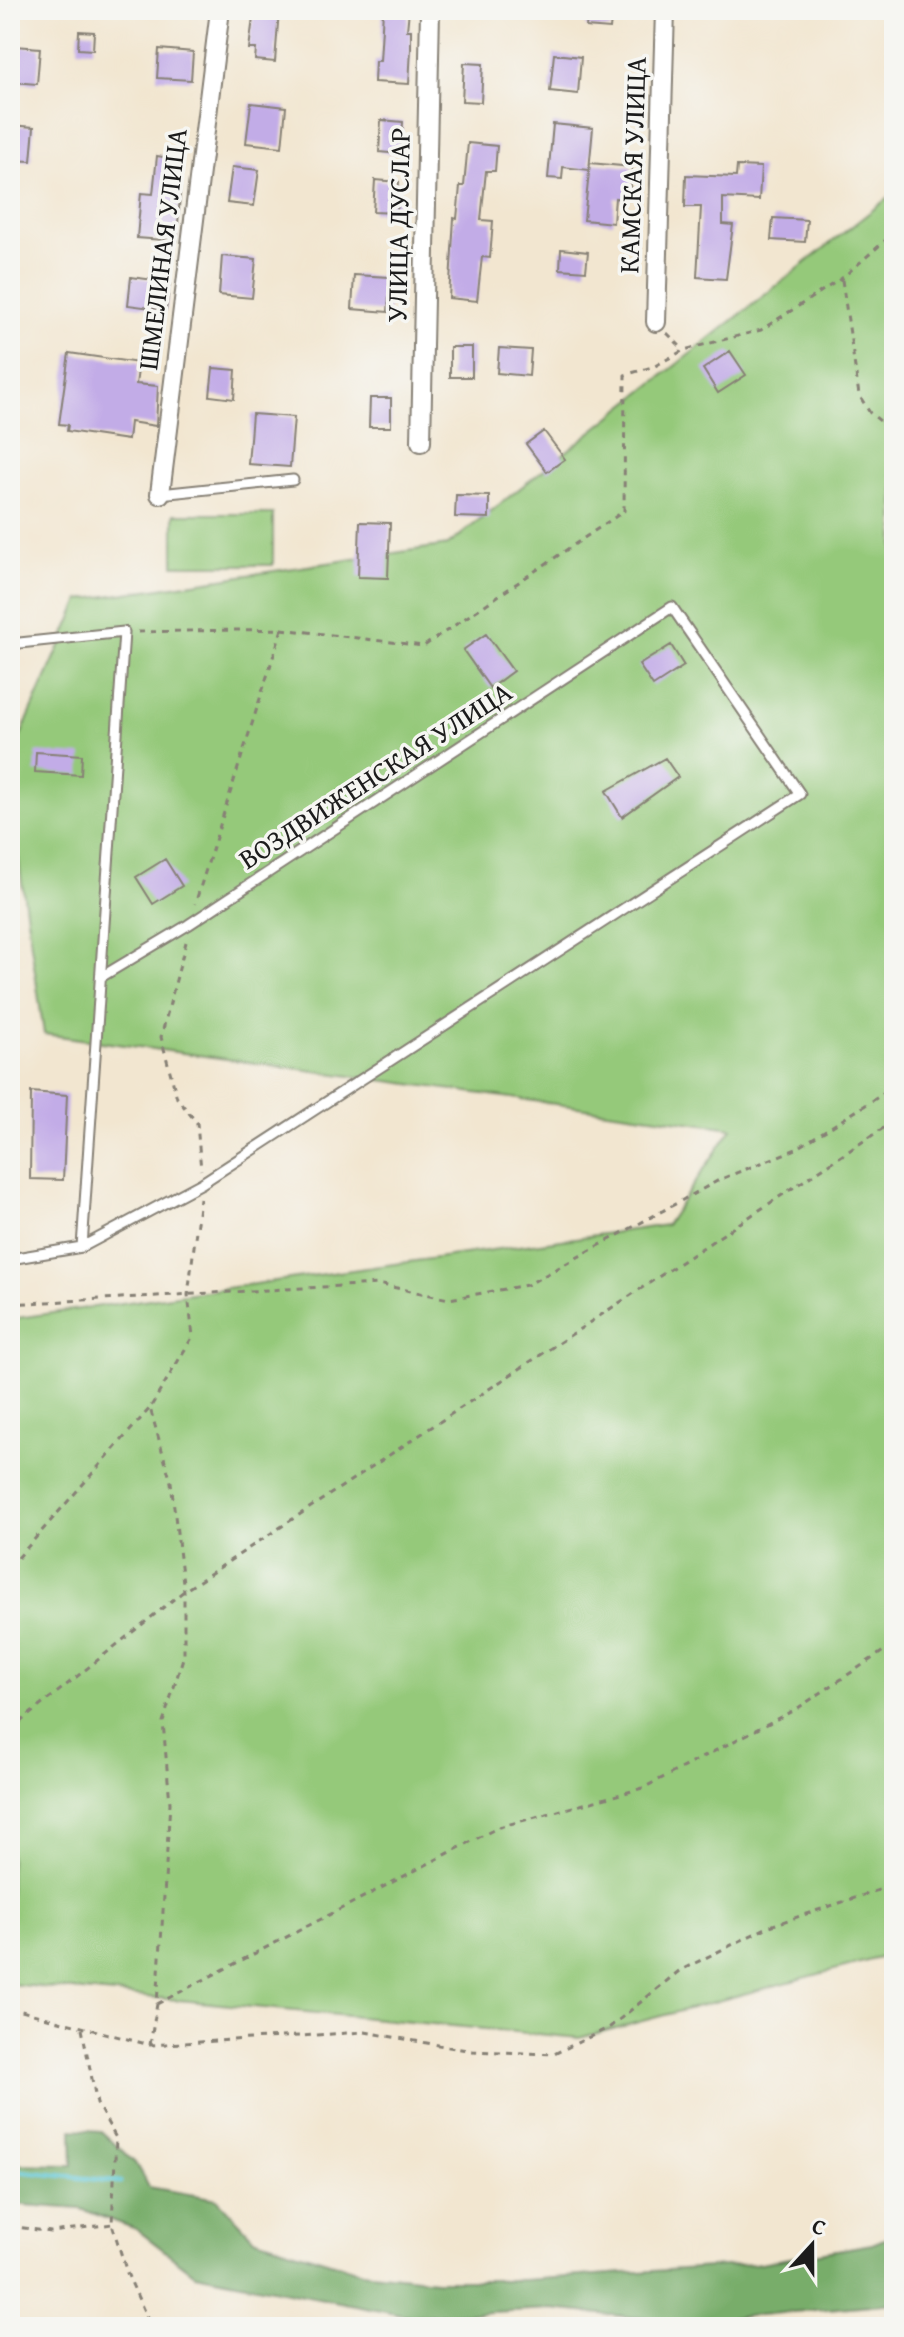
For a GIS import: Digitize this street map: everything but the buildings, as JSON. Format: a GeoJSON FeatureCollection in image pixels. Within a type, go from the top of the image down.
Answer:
{"type":"FeatureCollection","features":[{"type":"Feature","properties":{"kind":"street","name":"ШМЕЛИНАЯ УЛИЦА"},"geometry":{"type":"LineString","coordinates":[[160,494],[220,10]]}},
{"type":"Feature","properties":{"kind":"street","name":"УЛИЦА ДУСЛАР"},"geometry":{"type":"LineString","coordinates":[[421,442],[430,10]]}},
{"type":"Feature","properties":{"kind":"street","name":"КАМСКАЯ УЛИЦА"},"geometry":{"type":"LineString","coordinates":[[656,322],[665,10]]}},
{"type":"Feature","properties":{"kind":"lane"},"geometry":{"type":"LineString","coordinates":[[160,494],[293,480]]}},
{"type":"Feature","properties":{"kind":"lane","name":"ВОЗДВИЖЕНСКАЯ УЛИЦА"},"geometry":{"type":"LineString","coordinates":[[101,977],[188,925],[672,607],[800,794],[202,1183]]}},
{"type":"Feature","properties":{"kind":"lane"},"geometry":{"type":"LineString","coordinates":[[10,644],[124,632],[82,1247]]}},
{"type":"Feature","properties":{"kind":"lane"},"geometry":{"type":"LineString","coordinates":[[10,1259],[82,1247],[202,1183]]}},
{"type":"Feature","properties":{"kind":"path"},"geometry":{"type":"LineString","coordinates":[[124,632],[282,629],[424,646],[624,511],[625,375],[655,366],[684,350],[761,330],[842,278],[894,233]]}},
{"type":"Feature","properties":{"kind":"path"},"geometry":{"type":"LineString","coordinates":[[842,278],[859,395],[870,413],[894,432]]}},
{"type":"Feature","properties":{"kind":"path"},"geometry":{"type":"LineString","coordinates":[[656,322],[684,350]]}},
{"type":"Feature","properties":{"kind":"path"},"geometry":{"type":"LineString","coordinates":[[10,1567],[150,1408],[193,1336],[188,1295],[202,1183],[197,1123],[177,1098],[161,1037],[183,960],[188,925],[282,629]]}},
{"type":"Feature","properties":{"kind":"path"},"geometry":{"type":"LineString","coordinates":[[10,1304],[378,1284],[449,1299],[527,1285],[719,1180],[796,1149],[894,1087]]}},
{"type":"Feature","properties":{"kind":"path"},"geometry":{"type":"LineString","coordinates":[[10,1730],[184,1591],[894,1121]]}},
{"type":"Feature","properties":{"kind":"path"},"geometry":{"type":"LineString","coordinates":[[150,1408],[171,1482],[184,1591],[184,1655],[163,1722],[170,1803],[157,2004],[150,2045]]}},
{"type":"Feature","properties":{"kind":"path"},"geometry":{"type":"LineString","coordinates":[[157,2004],[499,1827],[643,1788],[798,1708],[894,1644]]}},
{"type":"Feature","properties":{"kind":"path"},"geometry":{"type":"LineString","coordinates":[[10,2008],[150,2045],[365,2032],[472,2051],[554,2054],[610,2027],[692,1965],[770,1926],[894,1885]]}},
{"type":"Feature","properties":{"kind":"path"},"geometry":{"type":"LineString","coordinates":[[82,2028],[97,2104],[116,2138],[112,2224],[127,2273],[151,2327]]}},
{"type":"Feature","properties":{"kind":"path"},"geometry":{"type":"LineString","coordinates":[[10,2226],[51,2232],[112,2224]]}},
{"type":"Feature","properties":{"kind":"green space"},"geometry":{"type":"Polygon","coordinates":[[[894,193],[894,1954],[579,2038],[10,1984],[10,1319],[666,1225],[732,1128],[44,1034],[10,801],[10,760],[80,600],[448,545],[894,193]]]}},
{"type":"Feature","properties":{"kind":"green space"},"geometry":{"type":"Polygon","coordinates":[[[174,514],[273,514],[273,565],[174,565],[174,514]]]}},
{"type":"Feature","properties":{"kind":"green space"},"geometry":{"type":"Polygon","coordinates":[[[72,2129],[101,2131],[135,2163],[149,2187],[217,2199],[254,2238],[362,2272],[436,2280],[524,2280],[754,2264],[872,2244],[894,2235],[894,2303],[681,2322],[551,2309],[411,2316],[195,2274],[136,2229],[81,2209],[10,2204],[10,2164],[73,2165],[72,2129]]]}},
{"type":"Feature","properties":{"kind":"waterway"},"geometry":{"type":"LineString","coordinates":[[10,2170],[120,2182]]}}]}
